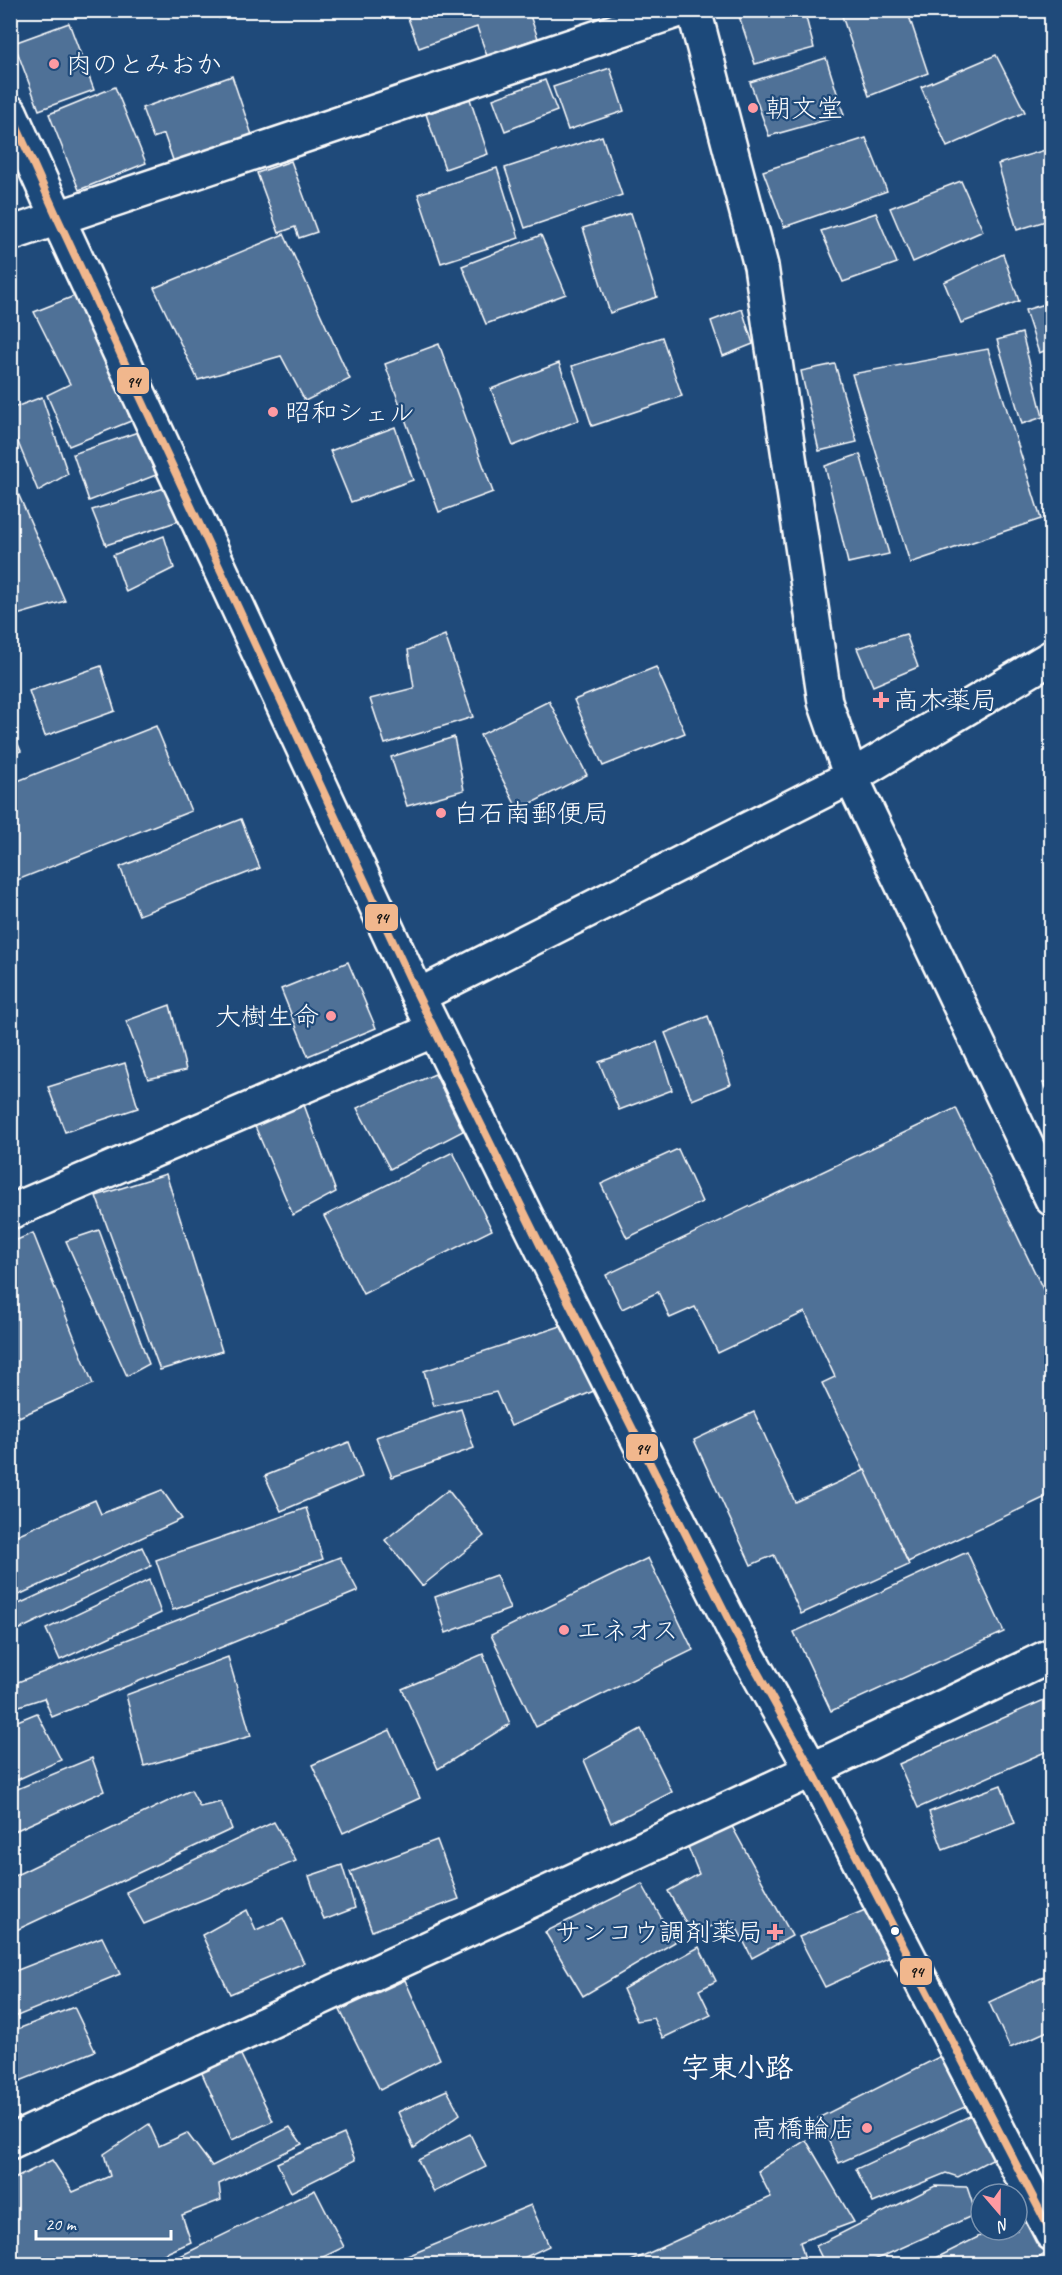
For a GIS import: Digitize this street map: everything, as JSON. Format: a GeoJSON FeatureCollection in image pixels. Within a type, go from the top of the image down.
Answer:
{"type":"FeatureCollection","features":[{"type":"Feature","properties":{"kind":"street"},"geometry":{"type":"LineString","coordinates":[[10,234],[679,10]]}},
{"type":"Feature","properties":{"kind":"street"},"geometry":{"type":"LineString","coordinates":[[694,10],[760,266],[825,702],[851,777],[1052,1199]]}},
{"type":"Feature","properties":{"kind":"street"},"geometry":{"type":"LineString","coordinates":[[10,112],[434,1030],[724,1611],[812,1770],[1052,2234]]}},
{"type":"Feature","properties":{"kind":"street"},"geometry":{"type":"LineString","coordinates":[[418,996],[851,777],[1052,657]]}},
{"type":"Feature","properties":{"kind":"street"},"geometry":{"type":"LineString","coordinates":[[10,1212],[434,1030]]}},
{"type":"Feature","properties":{"kind":"street"},"geometry":{"type":"LineString","coordinates":[[10,2142],[812,1770],[1052,1655]]}},
{"type":"Feature","properties":{"kind":"building"},"geometry":{"type":"Polygon","coordinates":[[[217,10],[241,10],[219,18],[217,10]]]}},
{"type":"Feature","properties":{"kind":"building"},"geometry":{"type":"Polygon","coordinates":[[[405,10],[528,10],[538,38],[487,56],[477,27],[419,48],[405,10]]]}},
{"type":"Feature","properties":{"kind":"building"},"geometry":{"type":"Polygon","coordinates":[[[737,10],[804,10],[814,48],[755,64],[737,10]]]}},
{"type":"Feature","properties":{"kind":"building"},"geometry":{"type":"Polygon","coordinates":[[[840,10],[907,10],[928,73],[869,96],[840,10]]]}},
{"type":"Feature","properties":{"kind":"building"},"geometry":{"type":"Polygon","coordinates":[[[69,23],[94,90],[39,110],[14,43],[69,23]]]}},
{"type":"Feature","properties":{"kind":"building"},"geometry":{"type":"Polygon","coordinates":[[[996,55],[1025,112],[947,147],[921,87],[996,55]]]}},
{"type":"Feature","properties":{"kind":"building"},"geometry":{"type":"Polygon","coordinates":[[[826,58],[844,115],[769,136],[750,82],[826,58]]]}},
{"type":"Feature","properties":{"kind":"building"},"geometry":{"type":"Polygon","coordinates":[[[610,68],[624,111],[568,130],[553,87],[610,68]]]}},
{"type":"Feature","properties":{"kind":"building"},"geometry":{"type":"Polygon","coordinates":[[[232,76],[252,135],[174,163],[164,134],[153,138],[142,108],[232,76]]]}},
{"type":"Feature","properties":{"kind":"building"},"geometry":{"type":"Polygon","coordinates":[[[545,80],[557,111],[505,131],[493,99],[545,80]]]}},
{"type":"Feature","properties":{"kind":"building"},"geometry":{"type":"Polygon","coordinates":[[[115,87],[146,163],[79,190],[49,114],[115,87]]]}},
{"type":"Feature","properties":{"kind":"building"},"geometry":{"type":"Polygon","coordinates":[[[470,99],[488,154],[445,169],[426,114],[470,99]]]}},
{"type":"Feature","properties":{"kind":"building"},"geometry":{"type":"Polygon","coordinates":[[[10,127],[29,172],[10,180],[10,127]]]}},
{"type":"Feature","properties":{"kind":"building"},"geometry":{"type":"Polygon","coordinates":[[[602,136],[622,195],[525,228],[505,168],[602,136]]]}},
{"type":"Feature","properties":{"kind":"building"},"geometry":{"type":"Polygon","coordinates":[[[866,138],[887,191],[784,227],[763,171],[866,138]]]}},
{"type":"Feature","properties":{"kind":"building"},"geometry":{"type":"Polygon","coordinates":[[[1052,148],[1052,219],[1017,230],[998,164],[1052,148]]]}},
{"type":"Feature","properties":{"kind":"building"},"geometry":{"type":"Polygon","coordinates":[[[291,161],[317,232],[299,238],[295,227],[279,233],[257,173],[291,161]]]}},
{"type":"Feature","properties":{"kind":"building"},"geometry":{"type":"Polygon","coordinates":[[[497,168],[519,238],[441,263],[418,194],[497,168]]]}},
{"type":"Feature","properties":{"kind":"building"},"geometry":{"type":"Polygon","coordinates":[[[961,181],[983,231],[913,262],[890,208],[961,181]]]}},
{"type":"Feature","properties":{"kind":"building"},"geometry":{"type":"Polygon","coordinates":[[[631,213],[657,297],[610,313],[583,228],[631,213]]]}},
{"type":"Feature","properties":{"kind":"building"},"geometry":{"type":"Polygon","coordinates":[[[876,213],[897,263],[843,282],[821,231],[876,213]]]}},
{"type":"Feature","properties":{"kind":"building"},"geometry":{"type":"Polygon","coordinates":[[[284,234],[350,379],[305,401],[281,356],[198,380],[154,288],[284,234]]]}},
{"type":"Feature","properties":{"kind":"building"},"geometry":{"type":"Polygon","coordinates":[[[541,235],[566,294],[486,324],[462,266],[541,235]]]}},
{"type":"Feature","properties":{"kind":"building"},"geometry":{"type":"Polygon","coordinates":[[[1003,254],[1019,301],[961,323],[944,282],[1003,254]]]}},
{"type":"Feature","properties":{"kind":"building"},"geometry":{"type":"Polygon","coordinates":[[[82,293],[131,421],[69,446],[47,395],[70,384],[34,312],[82,293]]]}},
{"type":"Feature","properties":{"kind":"building"},"geometry":{"type":"Polygon","coordinates":[[[1052,302],[1052,348],[1039,353],[1025,310],[1052,302]]]}},
{"type":"Feature","properties":{"kind":"building"},"geometry":{"type":"Polygon","coordinates":[[[742,309],[753,344],[723,356],[711,321],[742,309]]]}},
{"type":"Feature","properties":{"kind":"building"},"geometry":{"type":"Polygon","coordinates":[[[1022,333],[1043,417],[1022,424],[997,340],[1022,333]]]}},
{"type":"Feature","properties":{"kind":"building"},"geometry":{"type":"Polygon","coordinates":[[[662,337],[682,396],[592,426],[572,366],[662,337]]]}},
{"type":"Feature","properties":{"kind":"building"},"geometry":{"type":"Polygon","coordinates":[[[439,344],[493,492],[439,512],[385,364],[439,344]]]}},
{"type":"Feature","properties":{"kind":"building"},"geometry":{"type":"Polygon","coordinates":[[[988,349],[1041,519],[910,563],[852,374],[988,349]]]}},
{"type":"Feature","properties":{"kind":"building"},"geometry":{"type":"Polygon","coordinates":[[[559,363],[579,420],[513,446],[491,389],[559,363]]]}},
{"type":"Feature","properties":{"kind":"building"},"geometry":{"type":"Polygon","coordinates":[[[835,364],[857,442],[819,451],[801,371],[835,364]]]}},
{"type":"Feature","properties":{"kind":"building"},"geometry":{"type":"Polygon","coordinates":[[[42,397],[68,474],[38,491],[10,423],[10,409],[42,397]]]}},
{"type":"Feature","properties":{"kind":"building"},"geometry":{"type":"Polygon","coordinates":[[[395,427],[413,480],[351,502],[330,451],[395,427]]]}},
{"type":"Feature","properties":{"kind":"building"},"geometry":{"type":"Polygon","coordinates":[[[138,432],[156,475],[89,501],[73,454],[138,432]]]}},
{"type":"Feature","properties":{"kind":"building"},"geometry":{"type":"Polygon","coordinates":[[[860,454],[889,554],[848,563],[825,466],[860,454]]]}},
{"type":"Feature","properties":{"kind":"building"},"geometry":{"type":"Polygon","coordinates":[[[168,487],[179,521],[106,545],[92,510],[168,487]]]}},
{"type":"Feature","properties":{"kind":"building"},"geometry":{"type":"Polygon","coordinates":[[[17,491],[65,601],[10,617],[10,493],[17,491]]]}},
{"type":"Feature","properties":{"kind":"building"},"geometry":{"type":"Polygon","coordinates":[[[164,536],[174,568],[126,592],[113,555],[164,536]]]}},
{"type":"Feature","properties":{"kind":"building"},"geometry":{"type":"Polygon","coordinates":[[[906,634],[918,667],[873,686],[857,648],[906,634]]]}},
{"type":"Feature","properties":{"kind":"building"},"geometry":{"type":"Polygon","coordinates":[[[445,635],[473,717],[385,744],[370,699],[414,688],[408,650],[445,635]]]}},
{"type":"Feature","properties":{"kind":"building"},"geometry":{"type":"Polygon","coordinates":[[[101,666],[115,711],[45,736],[29,691],[101,666]]]}},
{"type":"Feature","properties":{"kind":"building"},"geometry":{"type":"Polygon","coordinates":[[[656,667],[685,733],[603,766],[574,700],[656,667]]]}},
{"type":"Feature","properties":{"kind":"building"},"geometry":{"type":"Polygon","coordinates":[[[549,701],[587,775],[518,810],[480,735],[549,701]]]}},
{"type":"Feature","properties":{"kind":"building"},"geometry":{"type":"Polygon","coordinates":[[[10,726],[21,751],[10,755],[10,726]]]}},
{"type":"Feature","properties":{"kind":"building"},"geometry":{"type":"Polygon","coordinates":[[[156,726],[191,811],[10,883],[10,784],[156,726]]]}},
{"type":"Feature","properties":{"kind":"building"},"geometry":{"type":"Polygon","coordinates":[[[454,737],[464,790],[407,806],[391,757],[454,737]]]}},
{"type":"Feature","properties":{"kind":"building"},"geometry":{"type":"Polygon","coordinates":[[[241,819],[260,868],[139,915],[120,867],[241,819]]]}},
{"type":"Feature","properties":{"kind":"building"},"geometry":{"type":"Polygon","coordinates":[[[348,962],[376,1028],[308,1056],[281,989],[348,962]]]}},
{"type":"Feature","properties":{"kind":"building"},"geometry":{"type":"Polygon","coordinates":[[[170,1005],[186,1070],[148,1079],[126,1021],[170,1005]]]}},
{"type":"Feature","properties":{"kind":"building"},"geometry":{"type":"Polygon","coordinates":[[[708,1016],[731,1084],[692,1100],[665,1033],[708,1016]]]}},
{"type":"Feature","properties":{"kind":"building"},"geometry":{"type":"Polygon","coordinates":[[[657,1042],[672,1090],[619,1110],[599,1062],[657,1042]]]}},
{"type":"Feature","properties":{"kind":"building"},"geometry":{"type":"Polygon","coordinates":[[[125,1063],[138,1108],[65,1132],[48,1087],[125,1063]]]}},
{"type":"Feature","properties":{"kind":"building"},"geometry":{"type":"Polygon","coordinates":[[[435,1074],[463,1131],[390,1169],[357,1108],[435,1074]]]}},
{"type":"Feature","properties":{"kind":"building"},"geometry":{"type":"Polygon","coordinates":[[[1052,1078],[1052,1099],[1043,1083],[1052,1078]]]}},
{"type":"Feature","properties":{"kind":"building"},"geometry":{"type":"Polygon","coordinates":[[[303,1102],[336,1192],[293,1215],[254,1124],[303,1102]]]}},
{"type":"Feature","properties":{"kind":"building"},"geometry":{"type":"Polygon","coordinates":[[[956,1108],[1052,1308],[1052,1494],[908,1562],[822,1383],[835,1377],[805,1312],[718,1353],[695,1307],[670,1318],[658,1292],[622,1309],[606,1275],[956,1108]]]}},
{"type":"Feature","properties":{"kind":"building"},"geometry":{"type":"Polygon","coordinates":[[[678,1149],[702,1202],[627,1238],[601,1184],[678,1149]]]}},
{"type":"Feature","properties":{"kind":"building"},"geometry":{"type":"Polygon","coordinates":[[[453,1152],[492,1230],[363,1294],[324,1216],[453,1152]]]}},
{"type":"Feature","properties":{"kind":"building"},"geometry":{"type":"Polygon","coordinates":[[[166,1174],[222,1351],[160,1370],[96,1196],[166,1174]]]}},
{"type":"Feature","properties":{"kind":"building"},"geometry":{"type":"Polygon","coordinates":[[[99,1230],[149,1364],[127,1376],[66,1241],[99,1230]]]}},
{"type":"Feature","properties":{"kind":"building"},"geometry":{"type":"Polygon","coordinates":[[[33,1233],[93,1384],[10,1421],[10,1243],[33,1233]]]}},
{"type":"Feature","properties":{"kind":"building"},"geometry":{"type":"Polygon","coordinates":[[[570,1323],[596,1390],[511,1426],[496,1392],[434,1406],[424,1371],[570,1323]]]}},
{"type":"Feature","properties":{"kind":"building"},"geometry":{"type":"Polygon","coordinates":[[[461,1409],[474,1448],[392,1477],[376,1437],[461,1409]]]}},
{"type":"Feature","properties":{"kind":"building"},"geometry":{"type":"Polygon","coordinates":[[[754,1412],[795,1502],[865,1470],[909,1565],[801,1614],[774,1555],[751,1565],[694,1440],[754,1412]]]}},
{"type":"Feature","properties":{"kind":"building"},"geometry":{"type":"Polygon","coordinates":[[[349,1442],[362,1477],[281,1511],[265,1476],[349,1442]]]}},
{"type":"Feature","properties":{"kind":"building"},"geometry":{"type":"Polygon","coordinates":[[[162,1490],[182,1519],[10,1599],[10,1538],[95,1500],[101,1514],[162,1490]]]}},
{"type":"Feature","properties":{"kind":"building"},"geometry":{"type":"Polygon","coordinates":[[[448,1490],[484,1536],[422,1586],[385,1540],[448,1490]]]}},
{"type":"Feature","properties":{"kind":"building"},"geometry":{"type":"Polygon","coordinates":[[[306,1508],[323,1559],[173,1610],[156,1560],[306,1508]]]}},
{"type":"Feature","properties":{"kind":"building"},"geometry":{"type":"Polygon","coordinates":[[[142,1547],[151,1566],[10,1634],[10,1608],[142,1547]]]}},
{"type":"Feature","properties":{"kind":"building"},"geometry":{"type":"Polygon","coordinates":[[[967,1552],[1004,1632],[831,1711],[794,1632],[967,1552]]]}},
{"type":"Feature","properties":{"kind":"building"},"geometry":{"type":"Polygon","coordinates":[[[340,1557],[358,1591],[52,1717],[44,1698],[10,1709],[10,1685],[340,1557]]]}},
{"type":"Feature","properties":{"kind":"building"},"geometry":{"type":"Polygon","coordinates":[[[648,1558],[693,1650],[536,1727],[491,1635],[648,1558]]]}},
{"type":"Feature","properties":{"kind":"building"},"geometry":{"type":"Polygon","coordinates":[[[496,1575],[510,1609],[446,1633],[435,1597],[496,1575]]]}},
{"type":"Feature","properties":{"kind":"building"},"geometry":{"type":"Polygon","coordinates":[[[149,1580],[161,1613],[60,1660],[46,1629],[149,1580]]]}},
{"type":"Feature","properties":{"kind":"building"},"geometry":{"type":"Polygon","coordinates":[[[483,1654],[510,1724],[438,1769],[402,1689],[483,1654]]]}},
{"type":"Feature","properties":{"kind":"building"},"geometry":{"type":"Polygon","coordinates":[[[228,1657],[251,1736],[144,1766],[126,1695],[228,1657]]]}},
{"type":"Feature","properties":{"kind":"building"},"geometry":{"type":"Polygon","coordinates":[[[1044,1700],[1052,1717],[1052,1749],[918,1808],[899,1764],[1044,1700]]]}},
{"type":"Feature","properties":{"kind":"building"},"geometry":{"type":"Polygon","coordinates":[[[37,1713],[61,1760],[10,1783],[10,1724],[37,1713]]]}},
{"type":"Feature","properties":{"kind":"building"},"geometry":{"type":"Polygon","coordinates":[[[641,1729],[672,1792],[611,1823],[584,1760],[641,1729]]]}},
{"type":"Feature","properties":{"kind":"building"},"geometry":{"type":"Polygon","coordinates":[[[390,1730],[420,1798],[343,1833],[312,1765],[390,1730]]]}},
{"type":"Feature","properties":{"kind":"building"},"geometry":{"type":"Polygon","coordinates":[[[92,1758],[104,1791],[10,1833],[10,1792],[92,1758]]]}},
{"type":"Feature","properties":{"kind":"building"},"geometry":{"type":"Polygon","coordinates":[[[1001,1785],[1015,1823],[943,1850],[929,1812],[1001,1785]]]}},
{"type":"Feature","properties":{"kind":"building"},"geometry":{"type":"Polygon","coordinates":[[[191,1790],[200,1807],[221,1802],[232,1829],[10,1933],[10,1878],[191,1790]]]}},
{"type":"Feature","properties":{"kind":"building"},"geometry":{"type":"Polygon","coordinates":[[[722,1808],[792,1936],[752,1958],[733,1920],[691,1932],[668,1891],[699,1874],[682,1832],[722,1808]]]}},
{"type":"Feature","properties":{"kind":"building"},"geometry":{"type":"Polygon","coordinates":[[[274,1822],[296,1861],[144,1924],[126,1892],[274,1822]]]}},
{"type":"Feature","properties":{"kind":"building"},"geometry":{"type":"Polygon","coordinates":[[[437,1840],[459,1899],[372,1931],[350,1872],[437,1840]]]}},
{"type":"Feature","properties":{"kind":"building"},"geometry":{"type":"Polygon","coordinates":[[[342,1865],[355,1908],[324,1920],[309,1876],[342,1865]]]}},
{"type":"Feature","properties":{"kind":"building"},"geometry":{"type":"Polygon","coordinates":[[[642,1884],[675,1942],[583,1996],[545,1932],[642,1884]]]}},
{"type":"Feature","properties":{"kind":"building"},"geometry":{"type":"Polygon","coordinates":[[[875,1906],[897,1954],[825,1987],[799,1937],[875,1906]]]}},
{"type":"Feature","properties":{"kind":"building"},"geometry":{"type":"Polygon","coordinates":[[[247,1910],[256,1930],[283,1918],[304,1963],[230,1994],[202,1935],[247,1910]]]}},
{"type":"Feature","properties":{"kind":"building"},"geometry":{"type":"Polygon","coordinates":[[[102,1937],[120,1974],[10,2019],[10,1973],[102,1937]]]}},
{"type":"Feature","properties":{"kind":"building"},"geometry":{"type":"Polygon","coordinates":[[[699,1947],[716,1981],[699,1990],[711,2015],[663,2038],[653,2018],[637,2021],[623,1989],[699,1947]]]}},
{"type":"Feature","properties":{"kind":"building"},"geometry":{"type":"Polygon","coordinates":[[[1052,1973],[1052,2029],[1010,2048],[989,2002],[1052,1973]]]}},
{"type":"Feature","properties":{"kind":"building"},"geometry":{"type":"Polygon","coordinates":[[[405,1980],[440,2059],[380,2090],[340,2010],[405,1980]]]}},
{"type":"Feature","properties":{"kind":"building"},"geometry":{"type":"Polygon","coordinates":[[[74,2007],[95,2051],[10,2085],[10,2032],[74,2007]]]}},
{"type":"Feature","properties":{"kind":"building"},"geometry":{"type":"Polygon","coordinates":[[[239,2051],[273,2121],[232,2140],[201,2071],[239,2051]]]}},
{"type":"Feature","properties":{"kind":"building"},"geometry":{"type":"Polygon","coordinates":[[[941,2056],[965,2107],[839,2163],[818,2118],[941,2056]]]}},
{"type":"Feature","properties":{"kind":"building"},"geometry":{"type":"Polygon","coordinates":[[[447,2090],[460,2114],[414,2148],[398,2112],[447,2090]]]}},
{"type":"Feature","properties":{"kind":"building"},"geometry":{"type":"Polygon","coordinates":[[[976,2113],[998,2156],[958,2177],[946,2173],[873,2203],[856,2169],[976,2113]]]}},
{"type":"Feature","properties":{"kind":"building"},"geometry":{"type":"Polygon","coordinates":[[[149,2124],[159,2146],[187,2133],[212,2166],[290,2127],[302,2144],[219,2184],[221,2200],[182,2215],[191,2242],[142,2264],[17,2264],[10,2250],[10,2181],[52,2160],[73,2192],[110,2176],[104,2154],[149,2124]]]}},
{"type":"Feature","properties":{"kind":"building"},"geometry":{"type":"Polygon","coordinates":[[[344,2134],[355,2160],[291,2192],[277,2163],[344,2134]]]}},
{"type":"Feature","properties":{"kind":"building"},"geometry":{"type":"Polygon","coordinates":[[[470,2134],[486,2167],[434,2192],[418,2160],[470,2134]]]}},
{"type":"Feature","properties":{"kind":"building"},"geometry":{"type":"Polygon","coordinates":[[[806,2140],[854,2222],[800,2242],[805,2259],[790,2264],[625,2264],[771,2197],[758,2171],[806,2140]]]}},
{"type":"Feature","properties":{"kind":"building"},"geometry":{"type":"Polygon","coordinates":[[[935,2186],[967,2187],[969,2217],[866,2264],[825,2264],[816,2246],[935,2186]]]}},
{"type":"Feature","properties":{"kind":"building"},"geometry":{"type":"Polygon","coordinates":[[[315,2190],[344,2247],[309,2264],[164,2264],[315,2190]]]}},
{"type":"Feature","properties":{"kind":"building"},"geometry":{"type":"Polygon","coordinates":[[[531,2205],[549,2246],[511,2264],[388,2264],[531,2205]]]}},
{"type":"Feature","properties":{"kind":"building"},"geometry":{"type":"Polygon","coordinates":[[[1029,2212],[1049,2252],[1027,2264],[930,2264],[928,2262],[969,2242],[1029,2242],[1029,2212]]]}},
{"type":"Feature","properties":{"kind":"transit line","name":"94"},"geometry":{"type":"LineString","coordinates":[[10,112],[418,996],[550,1265],[735,1632],[812,1770],[1052,2234]]}},
{"type":"Feature","properties":{"kind":"place","name":"肉のとみおか"},"geometry":{"type":"Point","coordinates":[54,64]}},
{"type":"Feature","properties":{"kind":"place","name":"朝文堂"},"geometry":{"type":"Point","coordinates":[753,108]}},
{"type":"Feature","properties":{"kind":"place","name":"昭和シェル"},"geometry":{"type":"Point","coordinates":[273,412]}},
{"type":"Feature","properties":{"kind":"place","name":"高木薬局"},"geometry":{"type":"Point","coordinates":[881,700]}},
{"type":"Feature","properties":{"kind":"place","name":"白石南郵便局"},"geometry":{"type":"Point","coordinates":[441,813]}},
{"type":"Feature","properties":{"kind":"place","name":"大樹生命"},"geometry":{"type":"Point","coordinates":[331,1016]}},
{"type":"Feature","properties":{"kind":"place","name":"エネオス"},"geometry":{"type":"Point","coordinates":[564,1630]}},
{"type":"Feature","properties":{"kind":"place","name":"サンコウ調剤薬局"},"geometry":{"type":"Point","coordinates":[775,1932]}},
{"type":"Feature","properties":{"kind":"place","name":"高橋輪店"},"geometry":{"type":"Point","coordinates":[867,2128]}},
{"type":"Feature","properties":{"kind":"district","name":"字東小路"},"geometry":{"type":"Point","coordinates":[737,2067]}}]}
